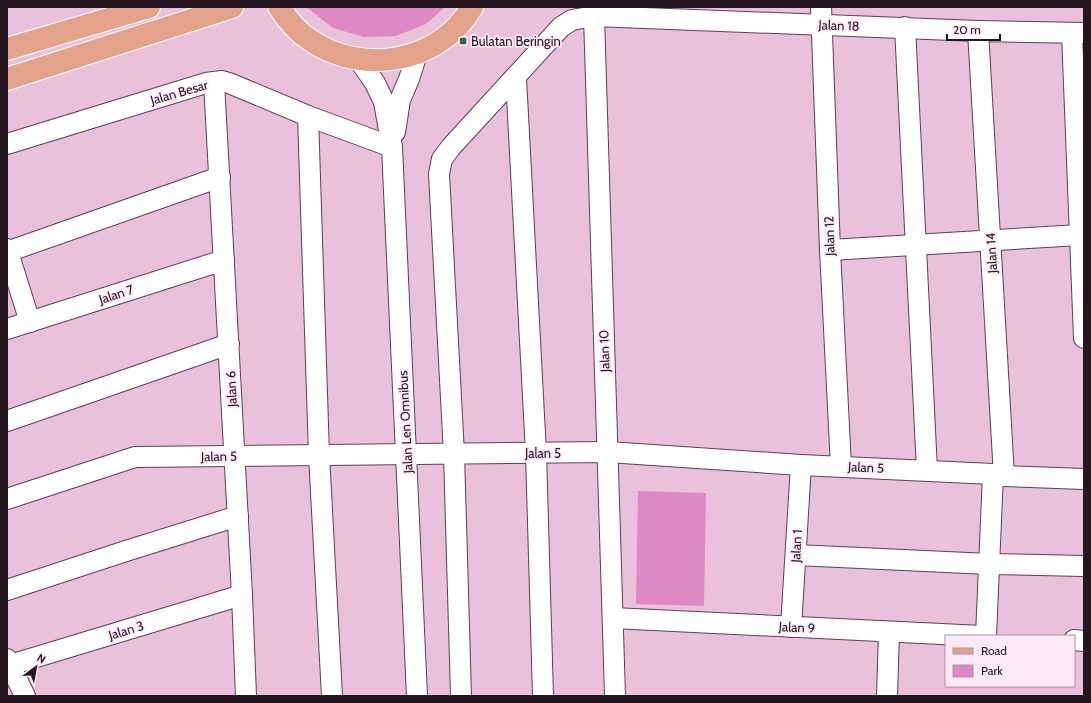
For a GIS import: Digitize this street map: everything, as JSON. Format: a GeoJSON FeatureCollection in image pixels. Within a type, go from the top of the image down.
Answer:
{"type":"FeatureCollection","features":[{"type":"Feature","properties":{"kind":"main road"},"geometry":{"type":"LineString","coordinates":[[7,49],[149,7]]}},
{"type":"Feature","properties":{"kind":"main road"},"geometry":{"type":"LineString","coordinates":[[7,79],[232,7]]}},
{"type":"Feature","properties":{"kind":"main road"},"geometry":{"type":"LineString","coordinates":[[278,7],[289,22],[309,40],[333,53],[359,60],[388,61],[417,54],[444,39],[467,17],[472,7]]}},
{"type":"Feature","properties":{"kind":"street","name":"Jalan 18"},"geometry":{"type":"LineString","coordinates":[[460,696],[454,454],[438,174],[442,159],[451,147],[562,27],[572,20],[594,11],[821,15],[905,27],[978,31],[1078,33]]}},
{"type":"Feature","properties":{"kind":"street","name":"Jalan 10"},"geometry":{"type":"LineString","coordinates":[[594,11],[615,696]]}},
{"type":"Feature","properties":{"kind":"street","name":"Jalan 12"},"geometry":{"type":"LineString","coordinates":[[821,15],[830,250],[841,466]]}},
{"type":"Feature","properties":{"kind":"street"},"geometry":{"type":"LineString","coordinates":[[905,27],[926,470]]}},
{"type":"Feature","properties":{"kind":"street","name":"Jalan 14"},"geometry":{"type":"LineString","coordinates":[[978,31],[990,241],[998,475],[989,564],[986,635]]}},
{"type":"Feature","properties":{"kind":"street"},"geometry":{"type":"LineString","coordinates":[[1078,33],[1084,338]]}},
{"type":"Feature","properties":{"kind":"street","name":"Jalan Len Omnibus"},"geometry":{"type":"LineString","coordinates":[[392,147],[400,100],[417,54]]}},
{"type":"Feature","properties":{"kind":"street","name":"Jalan Len Omnibus"},"geometry":{"type":"LineString","coordinates":[[359,60],[375,83],[384,102],[392,147],[417,696]]}},
{"type":"Feature","properties":{"kind":"street"},"geometry":{"type":"LineString","coordinates":[[516,78],[536,453],[544,696]]}},
{"type":"Feature","properties":{"kind":"street","name":"Jalan Besar"},"geometry":{"type":"LineString","coordinates":[[7,144],[214,82],[222,81],[308,116],[392,147]]}},
{"type":"Feature","properties":{"kind":"street","name":"Jalan 6"},"geometry":{"type":"LineString","coordinates":[[214,82],[235,456],[246,696]]}},
{"type":"Feature","properties":{"kind":"street"},"geometry":{"type":"LineString","coordinates":[[308,116],[319,455],[332,696]]}},
{"type":"Feature","properties":{"kind":"street"},"geometry":{"type":"LineString","coordinates":[[30,322],[7,250],[220,177]]}},
{"type":"Feature","properties":{"kind":"street"},"geometry":{"type":"LineString","coordinates":[[830,250],[990,241],[1081,229]]}},
{"type":"Feature","properties":{"kind":"street","name":"Jalan 7"},"geometry":{"type":"LineString","coordinates":[[7,329],[224,260]]}},
{"type":"Feature","properties":{"kind":"street"},"geometry":{"type":"LineString","coordinates":[[7,421],[229,344]]}},
{"type":"Feature","properties":{"kind":"street","name":"Jalan 5"},"geometry":{"type":"LineString","coordinates":[[7,499],[135,457],[608,452],[801,465],[1084,479]]}},
{"type":"Feature","properties":{"kind":"street","name":"Jalan 1"},"geometry":{"type":"LineString","coordinates":[[791,626],[801,465]]}},
{"type":"Feature","properties":{"kind":"street"},"geometry":{"type":"LineString","coordinates":[[7,590],[238,516]]}},
{"type":"Feature","properties":{"kind":"street"},"geometry":{"type":"LineString","coordinates":[[796,556],[989,564],[1084,566]]}},
{"type":"Feature","properties":{"kind":"street","name":"Jalan 3"},"geometry":{"type":"LineString","coordinates":[[8,662],[242,595]]}},
{"type":"Feature","properties":{"kind":"street","name":"Jalan 9"},"geometry":{"type":"LineString","coordinates":[[613,618],[959,635]]}},
{"type":"Feature","properties":{"kind":"street"},"geometry":{"type":"LineString","coordinates":[[887,696],[889,632]]}},
{"type":"Feature","properties":{"kind":"street"},"geometry":{"type":"LineString","coordinates":[[8,662],[25,696]]}},
{"type":"Feature","properties":{"kind":"green space"},"geometry":{"type":"Polygon","coordinates":[[[306,7],[445,7],[426,24],[396,36],[364,37],[333,28],[306,7]]]}},
{"type":"Feature","properties":{"kind":"green space"},"geometry":{"type":"Polygon","coordinates":[[[638,491],[706,493],[704,606],[636,604],[638,491]]]}},
{"type":"Feature","properties":{"kind":"place","name":"Bulatan Beringin"},"geometry":{"type":"Point","coordinates":[463,41]}}]}
